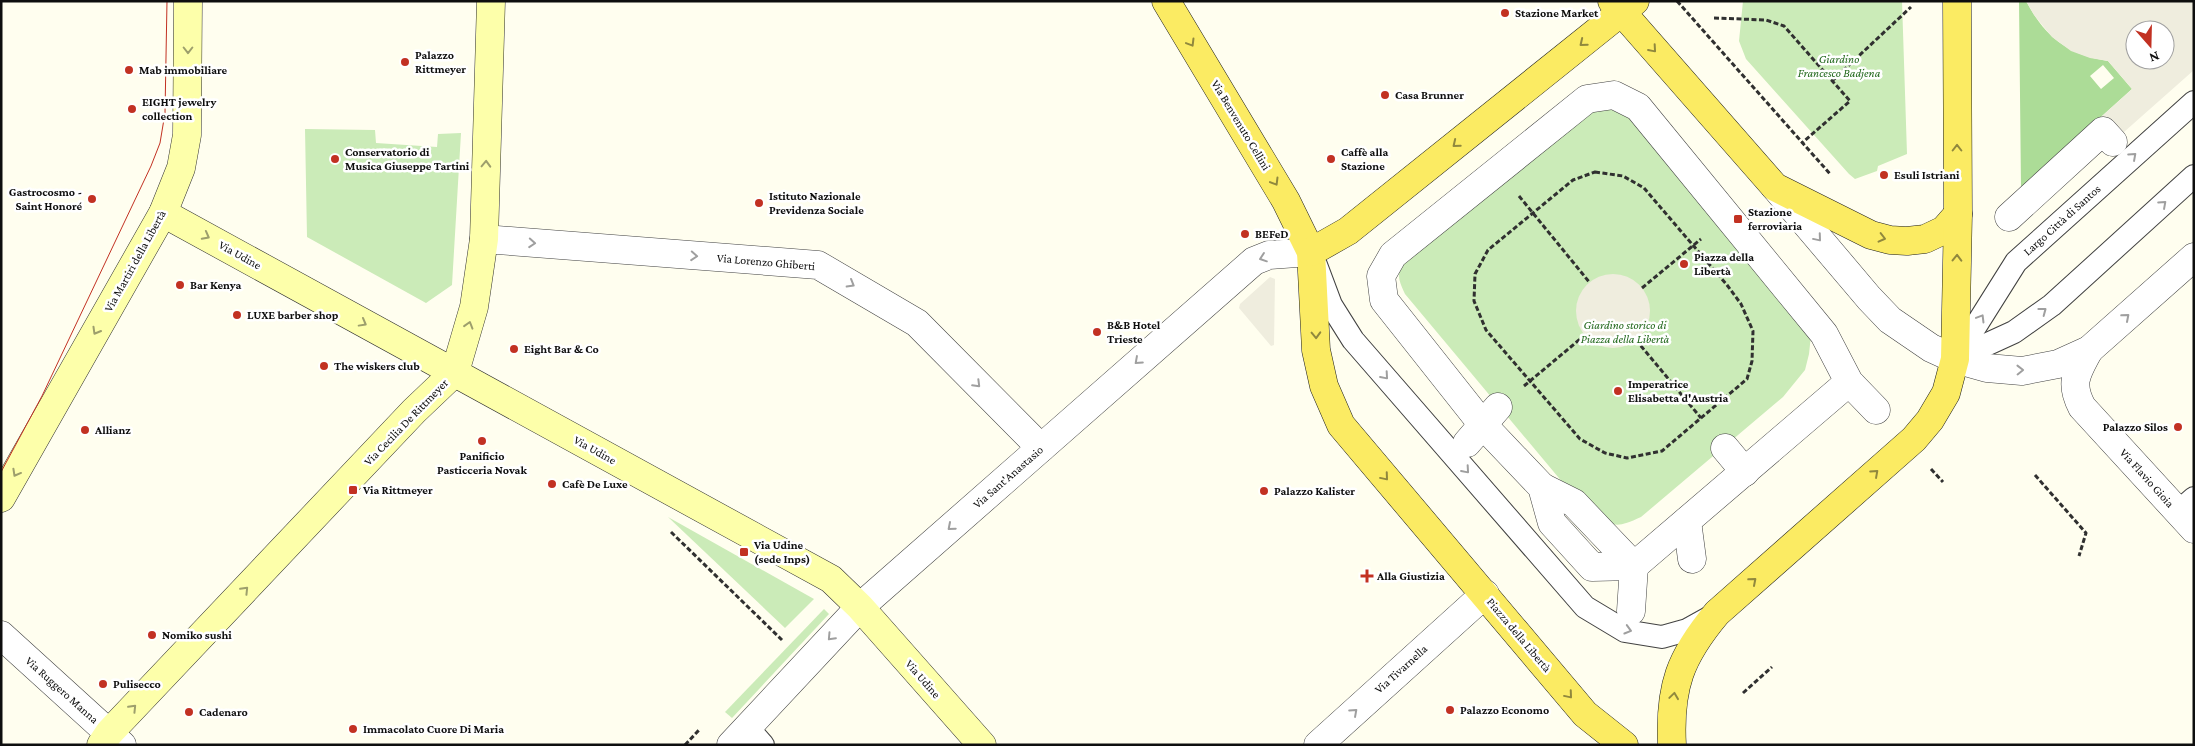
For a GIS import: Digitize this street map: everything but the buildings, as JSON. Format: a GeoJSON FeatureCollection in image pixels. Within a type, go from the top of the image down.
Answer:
{"type":"FeatureCollection","features":[{"type":"Feature","properties":{"kind":"main road","name":"Via Martiri della Libertà"},"geometry":{"type":"LineString","coordinates":[[1,498],[163,212],[181,168],[187,135],[188,1]]}},
{"type":"Feature","properties":{"kind":"main road","name":"Via Cecilia De Rittmeyer"},"geometry":{"type":"LineString","coordinates":[[111,741],[414,411],[455,372],[474,307],[484,239],[492,1]]}},
{"type":"Feature","properties":{"kind":"main road","name":"Via Benvenuto Cellini"},"geometry":{"type":"LineString","coordinates":[[1166,1],[1286,201],[1311,252]]}},
{"type":"Feature","properties":{"kind":"main road"},"geometry":{"type":"LineString","coordinates":[[1672,745],[1673,706],[1677,674],[1695,638],[1717,613],[1914,439],[1930,420],[1946,393],[1955,359],[1958,214],[1957,1]]}},
{"type":"Feature","properties":{"kind":"main road"},"geometry":{"type":"LineString","coordinates":[[1311,252],[1348,231],[1623,5],[1775,187],[1871,234],[1890,240],[1907,241],[1925,238],[1944,230],[1958,214]]}},
{"type":"Feature","properties":{"kind":"main road","name":"Via Udine"},"geometry":{"type":"LineString","coordinates":[[163,212],[831,579],[860,607],[982,745]]}},
{"type":"Feature","properties":{"kind":"main road","name":"Piazza della Libertà"},"geometry":{"type":"LineString","coordinates":[[1311,252],[1316,350],[1324,386],[1341,425],[1585,714],[1624,745]]}},
{"type":"Feature","properties":{"kind":"street"},"geometry":{"type":"LineString","coordinates":[[1564,511],[1483,425],[1384,300],[1375,270],[1501,174],[1587,99],[1628,96],[1725,220],[1830,330],[1849,382],[1876,410]]}},
{"type":"Feature","properties":{"kind":"street"},"geometry":{"type":"LineString","coordinates":[[2009,217],[2103,131],[2113,142]]}},
{"type":"Feature","properties":{"kind":"street"},"geometry":{"type":"LineString","coordinates":[[1775,187],[1890,320],[1930,348],[1955,359],[1988,368],[2022,371],[2058,364],[2089,350],[2194,257]]}},
{"type":"Feature","properties":{"kind":"street","name":"Via Lorenzo Ghiberti"},"geometry":{"type":"LineString","coordinates":[[484,239],[818,265],[918,323],[1041,448]]}},
{"type":"Feature","properties":{"kind":"street","name":"Via Sant'Anastasio"},"geometry":{"type":"LineString","coordinates":[[747,739],[860,607],[1254,261],[1269,255],[1311,252]]}},
{"type":"Feature","properties":{"kind":"street","name":"Via Flavio Gioia"},"geometry":{"type":"LineString","coordinates":[[2089,350],[2075,376],[2076,394],[2082,407],[2188,513]]}},
{"type":"Feature","properties":{"kind":"street"},"geometry":{"type":"LineString","coordinates":[[1542,487],[1552,523],[1592,567],[1634,566],[1849,382]]}},
{"type":"Feature","properties":{"kind":"street"},"geometry":{"type":"LineString","coordinates":[[1725,448],[1745,472]]}},
{"type":"Feature","properties":{"kind":"street"},"geometry":{"type":"LineString","coordinates":[[1687,521],[1692,559]]}},
{"type":"Feature","properties":{"kind":"street"},"geometry":{"type":"LineString","coordinates":[[1631,612],[1634,566]]}},
{"type":"Feature","properties":{"kind":"street","name":"Via Tivarnella"},"geometry":{"type":"LineString","coordinates":[[1318,745],[1485,594]]}},
{"type":"Feature","properties":{"kind":"street","name":"Via Ruggero Manna"},"geometry":{"type":"LineString","coordinates":[[1,635],[111,741]]}},
{"type":"Feature","properties":{"kind":"lane","name":"Largo Città di Santos"},"geometry":{"type":"LineString","coordinates":[[1955,359],[2016,262],[2194,102]]}},
{"type":"Feature","properties":{"kind":"lane"},"geometry":{"type":"LineString","coordinates":[[1955,359],[2014,332],[2052,304],[2194,176]]}},
{"type":"Feature","properties":{"kind":"lane"},"geometry":{"type":"LineString","coordinates":[[1311,252],[1332,305],[1353,340],[1585,607],[1625,630],[1662,637],[1687,630],[1717,613]]}},
{"type":"Feature","properties":{"kind":"path"},"geometry":{"type":"LineString","coordinates":[[1676,1],[1832,176]]}},
{"type":"Feature","properties":{"kind":"path"},"geometry":{"type":"LineString","coordinates":[[1832,81],[1911,7]]}},
{"type":"Feature","properties":{"kind":"path"},"geometry":{"type":"LineString","coordinates":[[1714,18],[1766,20],[1784,26],[1850,100],[1802,143]]}},
{"type":"Feature","properties":{"kind":"path"},"geometry":{"type":"LineString","coordinates":[[1595,172],[1623,176],[1644,188],[1693,246],[1740,304],[1753,331],[1752,361],[1746,379],[1662,451],[1627,458],[1605,453],[1580,439],[1486,330],[1474,301],[1475,274],[1488,250],[1572,180],[1595,172]]}},
{"type":"Feature","properties":{"kind":"path"},"geometry":{"type":"LineString","coordinates":[[1501,174],[1590,283]]}},
{"type":"Feature","properties":{"kind":"path"},"geometry":{"type":"LineString","coordinates":[[1642,288],[1725,220]]}},
{"type":"Feature","properties":{"kind":"path"},"geometry":{"type":"LineString","coordinates":[[1483,425],[1530,381],[1585,335]]}},
{"type":"Feature","properties":{"kind":"path"},"geometry":{"type":"LineString","coordinates":[[1636,340],[1725,448]]}},
{"type":"Feature","properties":{"kind":"path"},"geometry":{"type":"LineString","coordinates":[[2035,475],[2086,533],[2079,556]]}},
{"type":"Feature","properties":{"kind":"path"},"geometry":{"type":"LineString","coordinates":[[667,528],[782,640]]}},
{"type":"Feature","properties":{"kind":"path"},"geometry":{"type":"LineString","coordinates":[[1743,693],[1772,667]]}},
{"type":"Feature","properties":{"kind":"green space","name":"Giardino Francesco Badjena"},"geometry":{"type":"Polygon","coordinates":[[[1743,1],[1902,1],[1907,154],[1878,166],[1877,171],[1855,179],[1849,174],[1746,59],[1739,41],[1743,1]]]}},
{"type":"Feature","properties":{"kind":"green space"},"geometry":{"type":"Polygon","coordinates":[[[2019,1],[2026,1],[2041,25],[2059,42],[2081,54],[2108,61],[2132,89],[2021,189],[2019,1]],[[2103,65],[2090,76],[2101,89],[2114,78],[2103,65]]]}},
{"type":"Feature","properties":{"kind":"green space","name":"Giardino storico di Piazza della Libertà"},"geometry":{"type":"Polygon","coordinates":[[[1604,107],[1631,117],[1811,335],[1805,370],[1783,397],[1641,517],[1620,524],[1610,523],[1589,514],[1405,294],[1399,278],[1400,270],[1409,256],[1576,116],[1604,107]]]}},
{"type":"Feature","properties":{"kind":"green space"},"geometry":{"type":"Polygon","coordinates":[[[305,129],[375,130],[376,143],[437,147],[438,134],[461,133],[452,285],[426,303],[307,237],[305,129]]]}},
{"type":"Feature","properties":{"kind":"green space"},"geometry":{"type":"Polygon","coordinates":[[[668,517],[814,599],[785,628],[668,517]]]}},
{"type":"Feature","properties":{"kind":"green space"},"geometry":{"type":"Polygon","coordinates":[[[824,609],[829,614],[732,718],[725,712],[824,609]]]}},
{"type":"Feature","properties":{"kind":"shaded area"},"geometry":{"type":"Polygon","coordinates":[[[2026,1],[2194,1],[2194,70],[2020,224],[2021,189],[2132,89],[2108,61],[2090,58],[2071,51],[2052,37],[2034,15],[2026,1]]]}},
{"type":"Feature","properties":{"kind":"shaded area"},"geometry":{"type":"Polygon","coordinates":[[[1613,274],[1627,277],[1639,285],[1647,297],[1650,311],[1647,325],[1639,337],[1627,345],[1613,348],[1599,345],[1587,337],[1579,325],[1576,311],[1579,297],[1587,285],[1599,277],[1613,274]]]}},
{"type":"Feature","properties":{"kind":"shaded area"},"geometry":{"type":"Polygon","coordinates":[[[1270,277],[1275,279],[1274,345],[1271,346],[1239,308],[1240,304],[1270,277]]]}},
{"type":"Feature","properties":{"kind":"tram line"},"geometry":{"type":"LineString","coordinates":[[1,472],[42,396],[151,166],[160,143],[165,113],[167,1]]}},
{"type":"Feature","properties":{"kind":"place","name":"Stazione Market"},"geometry":{"type":"Point","coordinates":[1505,13]}},
{"type":"Feature","properties":{"kind":"place","name":"Palazzo Rittmeyer"},"geometry":{"type":"Point","coordinates":[405,62]}},
{"type":"Feature","properties":{"kind":"place","name":"Mab immobiliare"},"geometry":{"type":"Point","coordinates":[129,70]}},
{"type":"Feature","properties":{"kind":"place","name":"Casa Brunner"},"geometry":{"type":"Point","coordinates":[1385,95]}},
{"type":"Feature","properties":{"kind":"place","name":"EIGHT jewelry collection"},"geometry":{"type":"Point","coordinates":[132,109]}},
{"type":"Feature","properties":{"kind":"place","name":"Conservatorio di Musica Giuseppe Tartini"},"geometry":{"type":"Point","coordinates":[335,159]}},
{"type":"Feature","properties":{"kind":"place","name":"Caffè alla Stazione"},"geometry":{"type":"Point","coordinates":[1331,159]}},
{"type":"Feature","properties":{"kind":"place","name":"Esuli Istriani"},"geometry":{"type":"Point","coordinates":[1884,175]}},
{"type":"Feature","properties":{"kind":"place","name":"Gastrocosmo - Saint Honoré"},"geometry":{"type":"Point","coordinates":[92,199]}},
{"type":"Feature","properties":{"kind":"place","name":"Istituto Nazionale Previdenza Sociale"},"geometry":{"type":"Point","coordinates":[759,203]}},
{"type":"Feature","properties":{"kind":"place","name":"Stazione ferroviaria"},"geometry":{"type":"Point","coordinates":[1738,219]}},
{"type":"Feature","properties":{"kind":"place","name":"BEFeD"},"geometry":{"type":"Point","coordinates":[1245,234]}},
{"type":"Feature","properties":{"kind":"place","name":"Piazza della Libertà"},"geometry":{"type":"Point","coordinates":[1684,264]}},
{"type":"Feature","properties":{"kind":"place","name":"Bar Kenya"},"geometry":{"type":"Point","coordinates":[180,285]}},
{"type":"Feature","properties":{"kind":"place","name":"LUXE barber shop"},"geometry":{"type":"Point","coordinates":[237,315]}},
{"type":"Feature","properties":{"kind":"place","name":"B&B Hotel Trieste"},"geometry":{"type":"Point","coordinates":[1097,332]}},
{"type":"Feature","properties":{"kind":"place","name":"Eight Bar & Co"},"geometry":{"type":"Point","coordinates":[514,349]}},
{"type":"Feature","properties":{"kind":"place","name":"The wiskers club"},"geometry":{"type":"Point","coordinates":[324,366]}},
{"type":"Feature","properties":{"kind":"place","name":"Imperatrice Elisabetta d'Austria"},"geometry":{"type":"Point","coordinates":[1618,391]}},
{"type":"Feature","properties":{"kind":"place","name":"Palazzo Silos"},"geometry":{"type":"Point","coordinates":[2178,427]}},
{"type":"Feature","properties":{"kind":"place","name":"Allianz"},"geometry":{"type":"Point","coordinates":[85,430]}},
{"type":"Feature","properties":{"kind":"place","name":"Panificio Pasticceria Novak"},"geometry":{"type":"Point","coordinates":[482,441]}},
{"type":"Feature","properties":{"kind":"place","name":"Cafè De Luxe"},"geometry":{"type":"Point","coordinates":[552,484]}},
{"type":"Feature","properties":{"kind":"place","name":"Via Rittmeyer"},"geometry":{"type":"Point","coordinates":[353,490]}},
{"type":"Feature","properties":{"kind":"place","name":"Palazzo Kalister"},"geometry":{"type":"Point","coordinates":[1264,491]}},
{"type":"Feature","properties":{"kind":"place","name":"Via Udine (sede Inps)"},"geometry":{"type":"Point","coordinates":[744,552]}},
{"type":"Feature","properties":{"kind":"place","name":"Alla Giustizia"},"geometry":{"type":"Point","coordinates":[1367,576]}},
{"type":"Feature","properties":{"kind":"place","name":"Nomiko sushi"},"geometry":{"type":"Point","coordinates":[152,635]}},
{"type":"Feature","properties":{"kind":"place","name":"Pulisecco"},"geometry":{"type":"Point","coordinates":[103,684]}},
{"type":"Feature","properties":{"kind":"place","name":"Palazzo Economo"},"geometry":{"type":"Point","coordinates":[1450,710]}},
{"type":"Feature","properties":{"kind":"place","name":"Cadenaro"},"geometry":{"type":"Point","coordinates":[189,712]}},
{"type":"Feature","properties":{"kind":"place","name":"Immacolato Cuore Di Maria"},"geometry":{"type":"Point","coordinates":[353,729]}}]}
